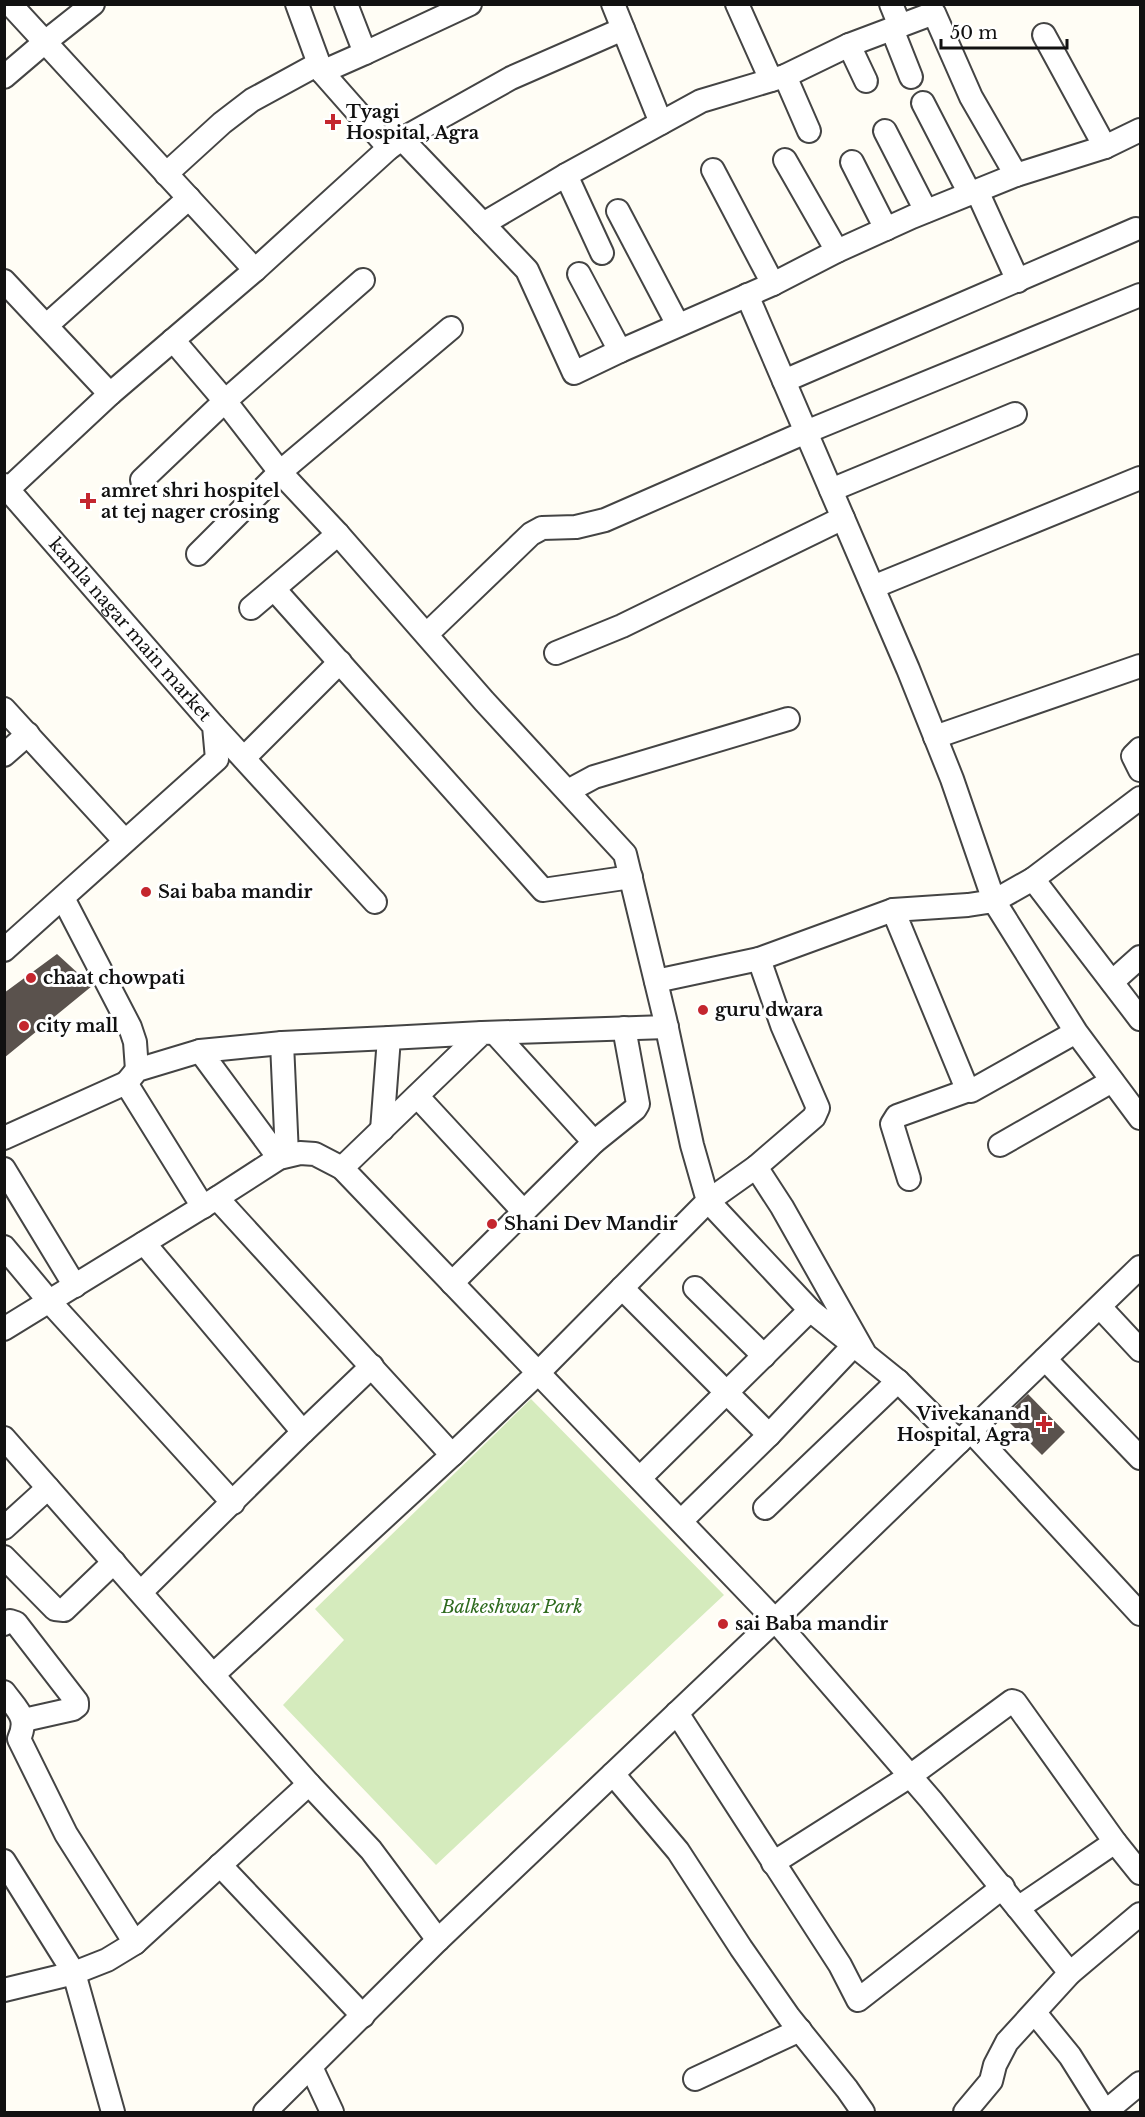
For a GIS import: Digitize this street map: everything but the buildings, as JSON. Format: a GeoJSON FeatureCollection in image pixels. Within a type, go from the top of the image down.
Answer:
{"type":"FeatureCollection","features":[{"type":"Feature","properties":{"kind":"street"},"geometry":{"type":"LineString","coordinates":[[10,4],[255,270]]}},
{"type":"Feature","properties":{"kind":"street"},"geometry":{"type":"LineString","coordinates":[[4,77],[93,4]]}},
{"type":"Feature","properties":{"kind":"street"},"geometry":{"type":"LineString","coordinates":[[297,4],[320,68],[483,224],[527,270],[574,374],[620,351],[773,284],[837,251],[926,211],[1016,175],[1105,147],[1140,130]]}},
{"type":"Feature","properties":{"kind":"street"},"geometry":{"type":"LineString","coordinates":[[346,4],[365,53]]}},
{"type":"Feature","properties":{"kind":"street"},"geometry":{"type":"LineString","coordinates":[[166,174],[222,123],[252,100],[320,68],[365,53],[470,4]]}},
{"type":"Feature","properties":{"kind":"street"},"geometry":{"type":"LineString","coordinates":[[613,4],[661,123]]}},
{"type":"Feature","properties":{"kind":"street"},"geometry":{"type":"LineString","coordinates":[[737,4],[809,131]]}},
{"type":"Feature","properties":{"kind":"street"},"geometry":{"type":"LineString","coordinates":[[891,4],[911,77]]}},
{"type":"Feature","properties":{"kind":"street"},"geometry":{"type":"LineString","coordinates":[[483,224],[566,175],[701,101],[778,78],[849,45],[934,13],[971,97],[1016,175]]}},
{"type":"Feature","properties":{"kind":"street"},"geometry":{"type":"LineString","coordinates":[[6,489],[110,394],[255,270],[396,143],[511,78],[623,29]]}},
{"type":"Feature","properties":{"kind":"street"},"geometry":{"type":"LineString","coordinates":[[1044,35],[1105,147]]}},
{"type":"Feature","properties":{"kind":"street"},"geometry":{"type":"LineString","coordinates":[[849,45],[866,81]]}},
{"type":"Feature","properties":{"kind":"street"},"geometry":{"type":"LineString","coordinates":[[923,103],[974,192],[1018,281]]}},
{"type":"Feature","properties":{"kind":"street"},"geometry":{"type":"LineString","coordinates":[[885,131],[926,211]]}},
{"type":"Feature","properties":{"kind":"street"},"geometry":{"type":"LineString","coordinates":[[785,160],[837,251]]}},
{"type":"Feature","properties":{"kind":"street"},"geometry":{"type":"LineString","coordinates":[[852,162],[886,229]]}},
{"type":"Feature","properties":{"kind":"street"},"geometry":{"type":"LineString","coordinates":[[713,170],[773,284]]}},
{"type":"Feature","properties":{"kind":"street"},"geometry":{"type":"LineString","coordinates":[[566,175],[602,253]]}},
{"type":"Feature","properties":{"kind":"street"},"geometry":{"type":"LineString","coordinates":[[47,325],[189,198]]}},
{"type":"Feature","properties":{"kind":"street"},"geometry":{"type":"LineString","coordinates":[[618,211],[678,325]]}},
{"type":"Feature","properties":{"kind":"street"},"geometry":{"type":"LineString","coordinates":[[784,381],[1136,229]]}},
{"type":"Feature","properties":{"kind":"street"},"geometry":{"type":"LineString","coordinates":[[579,274],[620,351]]}},
{"type":"Feature","properties":{"kind":"street"},"geometry":{"type":"LineString","coordinates":[[142,480],[225,401],[363,280]]}},
{"type":"Feature","properties":{"kind":"street"},"geometry":{"type":"LineString","coordinates":[[4,281],[110,394]]}},
{"type":"Feature","properties":{"kind":"street"},"geometry":{"type":"LineString","coordinates":[[747,295],[935,737],[994,901],[1076,1032],[1140,1118]]}},
{"type":"Feature","properties":{"kind":"street"},"geometry":{"type":"LineString","coordinates":[[427,634],[531,534],[542,528],[576,526],[605,520],[806,432],[1140,295]]}},
{"type":"Feature","properties":{"kind":"street"},"geometry":{"type":"LineString","coordinates":[[198,554],[280,472],[451,328]]}},
{"type":"Feature","properties":{"kind":"street"},"geometry":{"type":"LineString","coordinates":[[173,340],[225,401],[280,472],[627,858],[692,1145],[708,1201],[810,1310],[965,1436],[1140,1614]]}},
{"type":"Feature","properties":{"kind":"street"},"geometry":{"type":"LineString","coordinates":[[831,490],[1015,414]]}},
{"type":"Feature","properties":{"kind":"street"},"geometry":{"type":"LineString","coordinates":[[873,587],[1140,478]]}},
{"type":"Feature","properties":{"kind":"street","name":"kamla nagar main market"},"geometry":{"type":"LineString","coordinates":[[6,489],[214,726],[217,759],[125,841]]}},
{"type":"Feature","properties":{"kind":"street"},"geometry":{"type":"LineString","coordinates":[[556,653],[622,626],[843,518]]}},
{"type":"Feature","properties":{"kind":"street"},"geometry":{"type":"LineString","coordinates":[[251,608],[338,534]]}},
{"type":"Feature","properties":{"kind":"street"},"geometry":{"type":"LineString","coordinates":[[274,589],[543,890],[631,877]]}},
{"type":"Feature","properties":{"kind":"street"},"geometry":{"type":"LineString","coordinates":[[244,758],[340,662]]}},
{"type":"Feature","properties":{"kind":"street"},"geometry":{"type":"LineString","coordinates":[[935,737],[1140,666]]}},
{"type":"Feature","properties":{"kind":"street"},"geometry":{"type":"LineString","coordinates":[[4,709],[125,841],[4,950]]}},
{"type":"Feature","properties":{"kind":"street"},"geometry":{"type":"LineString","coordinates":[[568,791],[594,777],[788,719]]}},
{"type":"Feature","properties":{"kind":"street"},"geometry":{"type":"LineString","coordinates":[[214,726],[375,902]]}},
{"type":"Feature","properties":{"kind":"street"},"geometry":{"type":"LineString","coordinates":[[4,755],[28,734]]}},
{"type":"Feature","properties":{"kind":"street"},"geometry":{"type":"LineString","coordinates":[[1140,749],[1133,756],[1140,770]]}},
{"type":"Feature","properties":{"kind":"street"},"geometry":{"type":"LineString","coordinates":[[656,981],[759,958],[893,910],[994,901],[1034,879],[1140,798]]}},
{"type":"Feature","properties":{"kind":"street"},"geometry":{"type":"LineString","coordinates":[[1034,879],[1140,1019]]}},
{"type":"Feature","properties":{"kind":"street"},"geometry":{"type":"LineString","coordinates":[[63,898],[130,1027],[135,1042],[131,1076],[210,1203],[372,1366],[452,1455]]}},
{"type":"Feature","properties":{"kind":"street"},"geometry":{"type":"LineString","coordinates":[[893,910],[964,1086],[969,1090]]}},
{"type":"Feature","properties":{"kind":"street"},"geometry":{"type":"LineString","coordinates":[[1112,982],[1140,957]]}},
{"type":"Feature","properties":{"kind":"street"},"geometry":{"type":"LineString","coordinates":[[213,1675],[539,1372],[708,1201],[756,1167],[814,1117],[818,1108],[782,1025],[759,958]]}},
{"type":"Feature","properties":{"kind":"street"},"geometry":{"type":"LineString","coordinates":[[4,1138],[131,1076],[200,1051],[282,1043],[667,1027]]}},
{"type":"Feature","properties":{"kind":"street"},"geometry":{"type":"LineString","coordinates":[[452,1283],[594,1142],[635,1109],[638,1104],[624,1028]]}},
{"type":"Feature","properties":{"kind":"street"},"geometry":{"type":"LineString","coordinates":[[909,1179],[892,1124],[897,1116],[969,1090],[1076,1032]]}},
{"type":"Feature","properties":{"kind":"street"},"geometry":{"type":"LineString","coordinates":[[342,1168],[417,1096],[489,1033]]}},
{"type":"Feature","properties":{"kind":"street"},"geometry":{"type":"LineString","coordinates":[[489,1033],[594,1142]]}},
{"type":"Feature","properties":{"kind":"street"},"geometry":{"type":"LineString","coordinates":[[382,1130],[389,1038]]}},
{"type":"Feature","properties":{"kind":"street"},"geometry":{"type":"LineString","coordinates":[[282,1043],[283,1157]]}},
{"type":"Feature","properties":{"kind":"street"},"geometry":{"type":"LineString","coordinates":[[200,1051],[283,1157]]}},
{"type":"Feature","properties":{"kind":"street"},"geometry":{"type":"LineString","coordinates":[[1000,1145],[1112,1081]]}},
{"type":"Feature","properties":{"kind":"street"},"geometry":{"type":"LineString","coordinates":[[417,1096],[524,1212]]}},
{"type":"Feature","properties":{"kind":"street"},"geometry":{"type":"LineString","coordinates":[[4,1329],[283,1157],[300,1153],[315,1154],[342,1168],[775,1620],[1003,1887],[1070,1973]]}},
{"type":"Feature","properties":{"kind":"street"},"geometry":{"type":"LineString","coordinates":[[756,1167],[787,1216],[859,1349]]}},
{"type":"Feature","properties":{"kind":"street"},"geometry":{"type":"LineString","coordinates":[[4,1169],[75,1286]]}},
{"type":"Feature","properties":{"kind":"street"},"geometry":{"type":"LineString","coordinates":[[144,1243],[303,1432]]}},
{"type":"Feature","properties":{"kind":"street"},"geometry":{"type":"LineString","coordinates":[[4,1247],[49,1302],[232,1503]]}},
{"type":"Feature","properties":{"kind":"street"},"geometry":{"type":"LineString","coordinates":[[265,2112],[438,1940],[775,1620],[1140,1268]]}},
{"type":"Feature","properties":{"kind":"street"},"geometry":{"type":"LineString","coordinates":[[622,1288],[769,1435]]}},
{"type":"Feature","properties":{"kind":"street"},"geometry":{"type":"LineString","coordinates":[[695,1288],[764,1356]]}},
{"type":"Feature","properties":{"kind":"street"},"geometry":{"type":"LineString","coordinates":[[1100,1307],[1140,1350]]}},
{"type":"Feature","properties":{"kind":"street"},"geometry":{"type":"LineString","coordinates":[[640,1478],[810,1310]]}},
{"type":"Feature","properties":{"kind":"street"},"geometry":{"type":"LineString","coordinates":[[681,1521],[859,1349]]}},
{"type":"Feature","properties":{"kind":"street"},"geometry":{"type":"LineString","coordinates":[[1045,1359],[1140,1458]]}},
{"type":"Feature","properties":{"kind":"street"},"geometry":{"type":"LineString","coordinates":[[141,1592],[372,1366]]}},
{"type":"Feature","properties":{"kind":"street"},"geometry":{"type":"LineString","coordinates":[[765,1508],[898,1381]]}},
{"type":"Feature","properties":{"kind":"street"},"geometry":{"type":"LineString","coordinates":[[6,1444],[141,1592],[309,1784],[371,1850],[438,1940]]}},
{"type":"Feature","properties":{"kind":"street"},"geometry":{"type":"LineString","coordinates":[[4,1528],[48,1488]]}},
{"type":"Feature","properties":{"kind":"street"},"geometry":{"type":"LineString","coordinates":[[4,1557],[55,1609],[59,1610],[64,1610],[114,1562]]}},
{"type":"Feature","properties":{"kind":"street"},"geometry":{"type":"LineString","coordinates":[[4,1624],[10,1621],[16,1623],[77,1702],[77,1706],[73,1708],[24,1720]]}},
{"type":"Feature","properties":{"kind":"street"},"geometry":{"type":"LineString","coordinates":[[4,1692],[24,1720],[24,1728],[19,1739],[66,1834],[135,1942]]}},
{"type":"Feature","properties":{"kind":"street"},"geometry":{"type":"LineString","coordinates":[[773,1863],[910,1776],[1012,1701],[1015,1702],[1115,1842],[1140,1873]]}},
{"type":"Feature","properties":{"kind":"street"},"geometry":{"type":"LineString","coordinates":[[677,1713],[840,1965],[858,2000],[1003,1887]]}},
{"type":"Feature","properties":{"kind":"street"},"geometry":{"type":"LineString","coordinates":[[613,1774],[678,1851],[741,1948],[863,2112]]}},
{"type":"Feature","properties":{"kind":"street"},"geometry":{"type":"LineString","coordinates":[[4,1990],[74,1973],[107,1960],[135,1942],[309,1784]]}},
{"type":"Feature","properties":{"kind":"street"},"geometry":{"type":"LineString","coordinates":[[1018,1908],[1115,1842]]}},
{"type":"Feature","properties":{"kind":"street"},"geometry":{"type":"LineString","coordinates":[[4,1861],[74,1973],[113,2112]]}},
{"type":"Feature","properties":{"kind":"street"},"geometry":{"type":"LineString","coordinates":[[220,1865],[363,2016]]}},
{"type":"Feature","properties":{"kind":"street"},"geometry":{"type":"LineString","coordinates":[[965,2112],[991,2081],[995,2065],[1007,2042],[1070,1973],[1140,1914]]}},
{"type":"Feature","properties":{"kind":"street"},"geometry":{"type":"LineString","coordinates":[[1035,2013],[1070,2056],[1102,2107],[1110,2108],[1140,2083]]}},
{"type":"Feature","properties":{"kind":"street"},"geometry":{"type":"LineString","coordinates":[[695,2079],[800,2030]]}},
{"type":"Feature","properties":{"kind":"street"},"geometry":{"type":"LineString","coordinates":[[311,2067],[332,2112]]}},
{"type":"Feature","properties":{"kind":"green space","name":"Balkeshwar Park"},"geometry":{"type":"Polygon","coordinates":[[[531,1399],[724,1595],[436,1865],[283,1705],[344,1640],[315,1609],[531,1399]]]}},
{"type":"Feature","properties":{"kind":"place","name":"Tyagi Hospital, Agra"},"geometry":{"type":"Point","coordinates":[333,122]}},
{"type":"Feature","properties":{"kind":"place","name":"amret shri hospitel at tej nager crosing"},"geometry":{"type":"Point","coordinates":[88,501]}},
{"type":"Feature","properties":{"kind":"place","name":"Sai baba mandir"},"geometry":{"type":"Point","coordinates":[146,892]}},
{"type":"Feature","properties":{"kind":"place","name":"chaat chowpati"},"geometry":{"type":"Point","coordinates":[31,978]}},
{"type":"Feature","properties":{"kind":"place","name":"guru dwara"},"geometry":{"type":"Point","coordinates":[703,1010]}},
{"type":"Feature","properties":{"kind":"place","name":"city mall"},"geometry":{"type":"Point","coordinates":[24,1026]}},
{"type":"Feature","properties":{"kind":"place","name":"Shani Dev Mandir"},"geometry":{"type":"Point","coordinates":[492,1224]}},
{"type":"Feature","properties":{"kind":"place","name":"Vivekanand Hospital, Agra"},"geometry":{"type":"Point","coordinates":[1044,1424]}},
{"type":"Feature","properties":{"kind":"place","name":"sai Baba mandir"},"geometry":{"type":"Point","coordinates":[723,1624]}}]}
